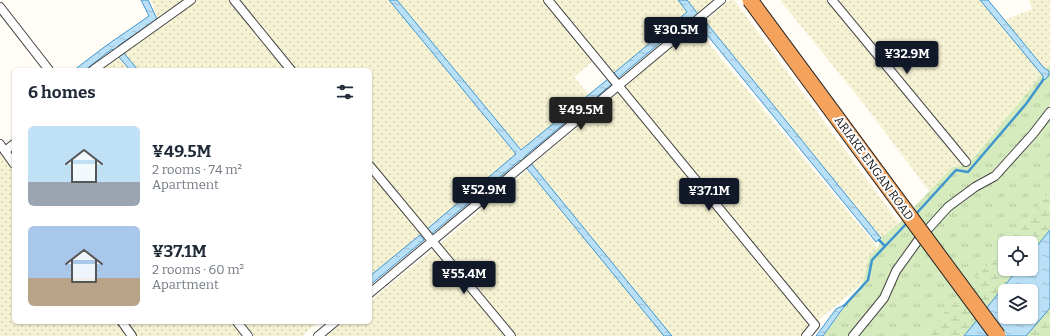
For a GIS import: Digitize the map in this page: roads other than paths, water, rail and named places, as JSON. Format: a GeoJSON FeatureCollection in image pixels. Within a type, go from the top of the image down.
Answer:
{"type":"FeatureCollection","features":[{"type":"Feature","properties":{"kind":"highway","name":"ARIAKE ENGAN ROAD"},"geometry":{"type":"LineString","coordinates":[[750,0],[998,336]]}},
{"type":"Feature","properties":{"kind":"street"},"geometry":{"type":"LineString","coordinates":[[96,68],[191,0]]}},
{"type":"Feature","properties":{"kind":"street"},"geometry":{"type":"LineString","coordinates":[[234,0],[289,68]]}},
{"type":"Feature","properties":{"kind":"street"},"geometry":{"type":"LineString","coordinates":[[548,0],[815,325],[806,336]]}},
{"type":"Feature","properties":{"kind":"street"},"geometry":{"type":"LineString","coordinates":[[372,291],[721,0]]}},
{"type":"Feature","properties":{"kind":"street"},"geometry":{"type":"LineString","coordinates":[[832,0],[966,162]]}},
{"type":"Feature","properties":{"kind":"street"},"geometry":{"type":"LineString","coordinates":[[0,7],[47,68]]}},
{"type":"Feature","properties":{"kind":"street"},"geometry":{"type":"LineString","coordinates":[[853,336],[884,298],[896,271],[919,239],[948,207],[975,187],[995,176],[1033,134],[1050,112]]}},
{"type":"Feature","properties":{"kind":"street"},"geometry":{"type":"LineString","coordinates":[[12,144],[2,147],[12,161]]}},
{"type":"Feature","properties":{"kind":"street"},"geometry":{"type":"LineString","coordinates":[[372,168],[511,336]]}},
{"type":"Feature","properties":{"kind":"street"},"geometry":{"type":"LineString","coordinates":[[123,324],[132,336]]}},
{"type":"Feature","properties":{"kind":"street"},"geometry":{"type":"LineString","coordinates":[[239,324],[248,336]]}},
{"type":"Feature","properties":{"kind":"street"},"geometry":{"type":"LineString","coordinates":[[318,336],[333,324]]}},
{"type":"Feature","properties":{"kind":"water"},"geometry":{"type":"Polygon","coordinates":[[[141,0],[148,0],[157,19],[118,46],[136,68],[128,68],[112,49],[88,68],[77,68],[107,45],[149,16],[141,0]]]}},
{"type":"Feature","properties":{"kind":"water"},"geometry":{"type":"Polygon","coordinates":[[[389,0],[397,0],[521,150],[608,79],[612,84],[525,156],[672,336],[664,336],[520,160],[430,235],[426,230],[516,154],[389,0]]]}},
{"type":"Feature","properties":{"kind":"water"},"geometry":{"type":"Polygon","coordinates":[[[678,0],[687,0],[698,14],[694,19],[691,17],[618,78],[614,73],[687,12],[678,0]]]}},
{"type":"Feature","properties":{"kind":"water"},"geometry":{"type":"Polygon","coordinates":[[[980,0],[988,0],[1044,68],[1049,71],[1049,75],[1046,79],[1043,80],[1043,76],[980,0]]]}},
{"type":"Feature","properties":{"kind":"water"},"geometry":{"type":"Polygon","coordinates":[[[705,21],[881,238],[876,242],[699,25],[705,21]]]}},
{"type":"Feature","properties":{"kind":"water"},"geometry":{"type":"Polygon","coordinates":[[[1050,230],[1050,308],[1038,322],[1038,284],[1006,284],[1012,276],[1038,276],[1038,245],[1050,230]]]}},
{"type":"Feature","properties":{"kind":"water"},"geometry":{"type":"Polygon","coordinates":[[[420,235],[424,240],[372,283],[372,274],[420,235]]]}},
{"type":"Feature","properties":{"kind":"water"},"geometry":{"type":"Polygon","coordinates":[[[998,294],[998,324],[1036,324],[1026,336],[964,336],[998,294]]]}},
{"type":"Feature","properties":{"kind":"water"},"geometry":{"type":"Polygon","coordinates":[[[846,304],[823,336],[816,336],[836,309],[846,304]]]}},
{"type":"Feature","properties":{"kind":"waterway"},"geometry":{"type":"LineString","coordinates":[[915,215],[956,170],[968,172],[1026,104],[1043,80]]}},
{"type":"Feature","properties":{"kind":"waterway"},"geometry":{"type":"LineString","coordinates":[[844,306],[868,280],[872,260],[907,223]]}},
{"type":"Feature","properties":{"kind":"waterway"},"geometry":{"type":"LineString","coordinates":[[879,240],[885,246]]}}]}
